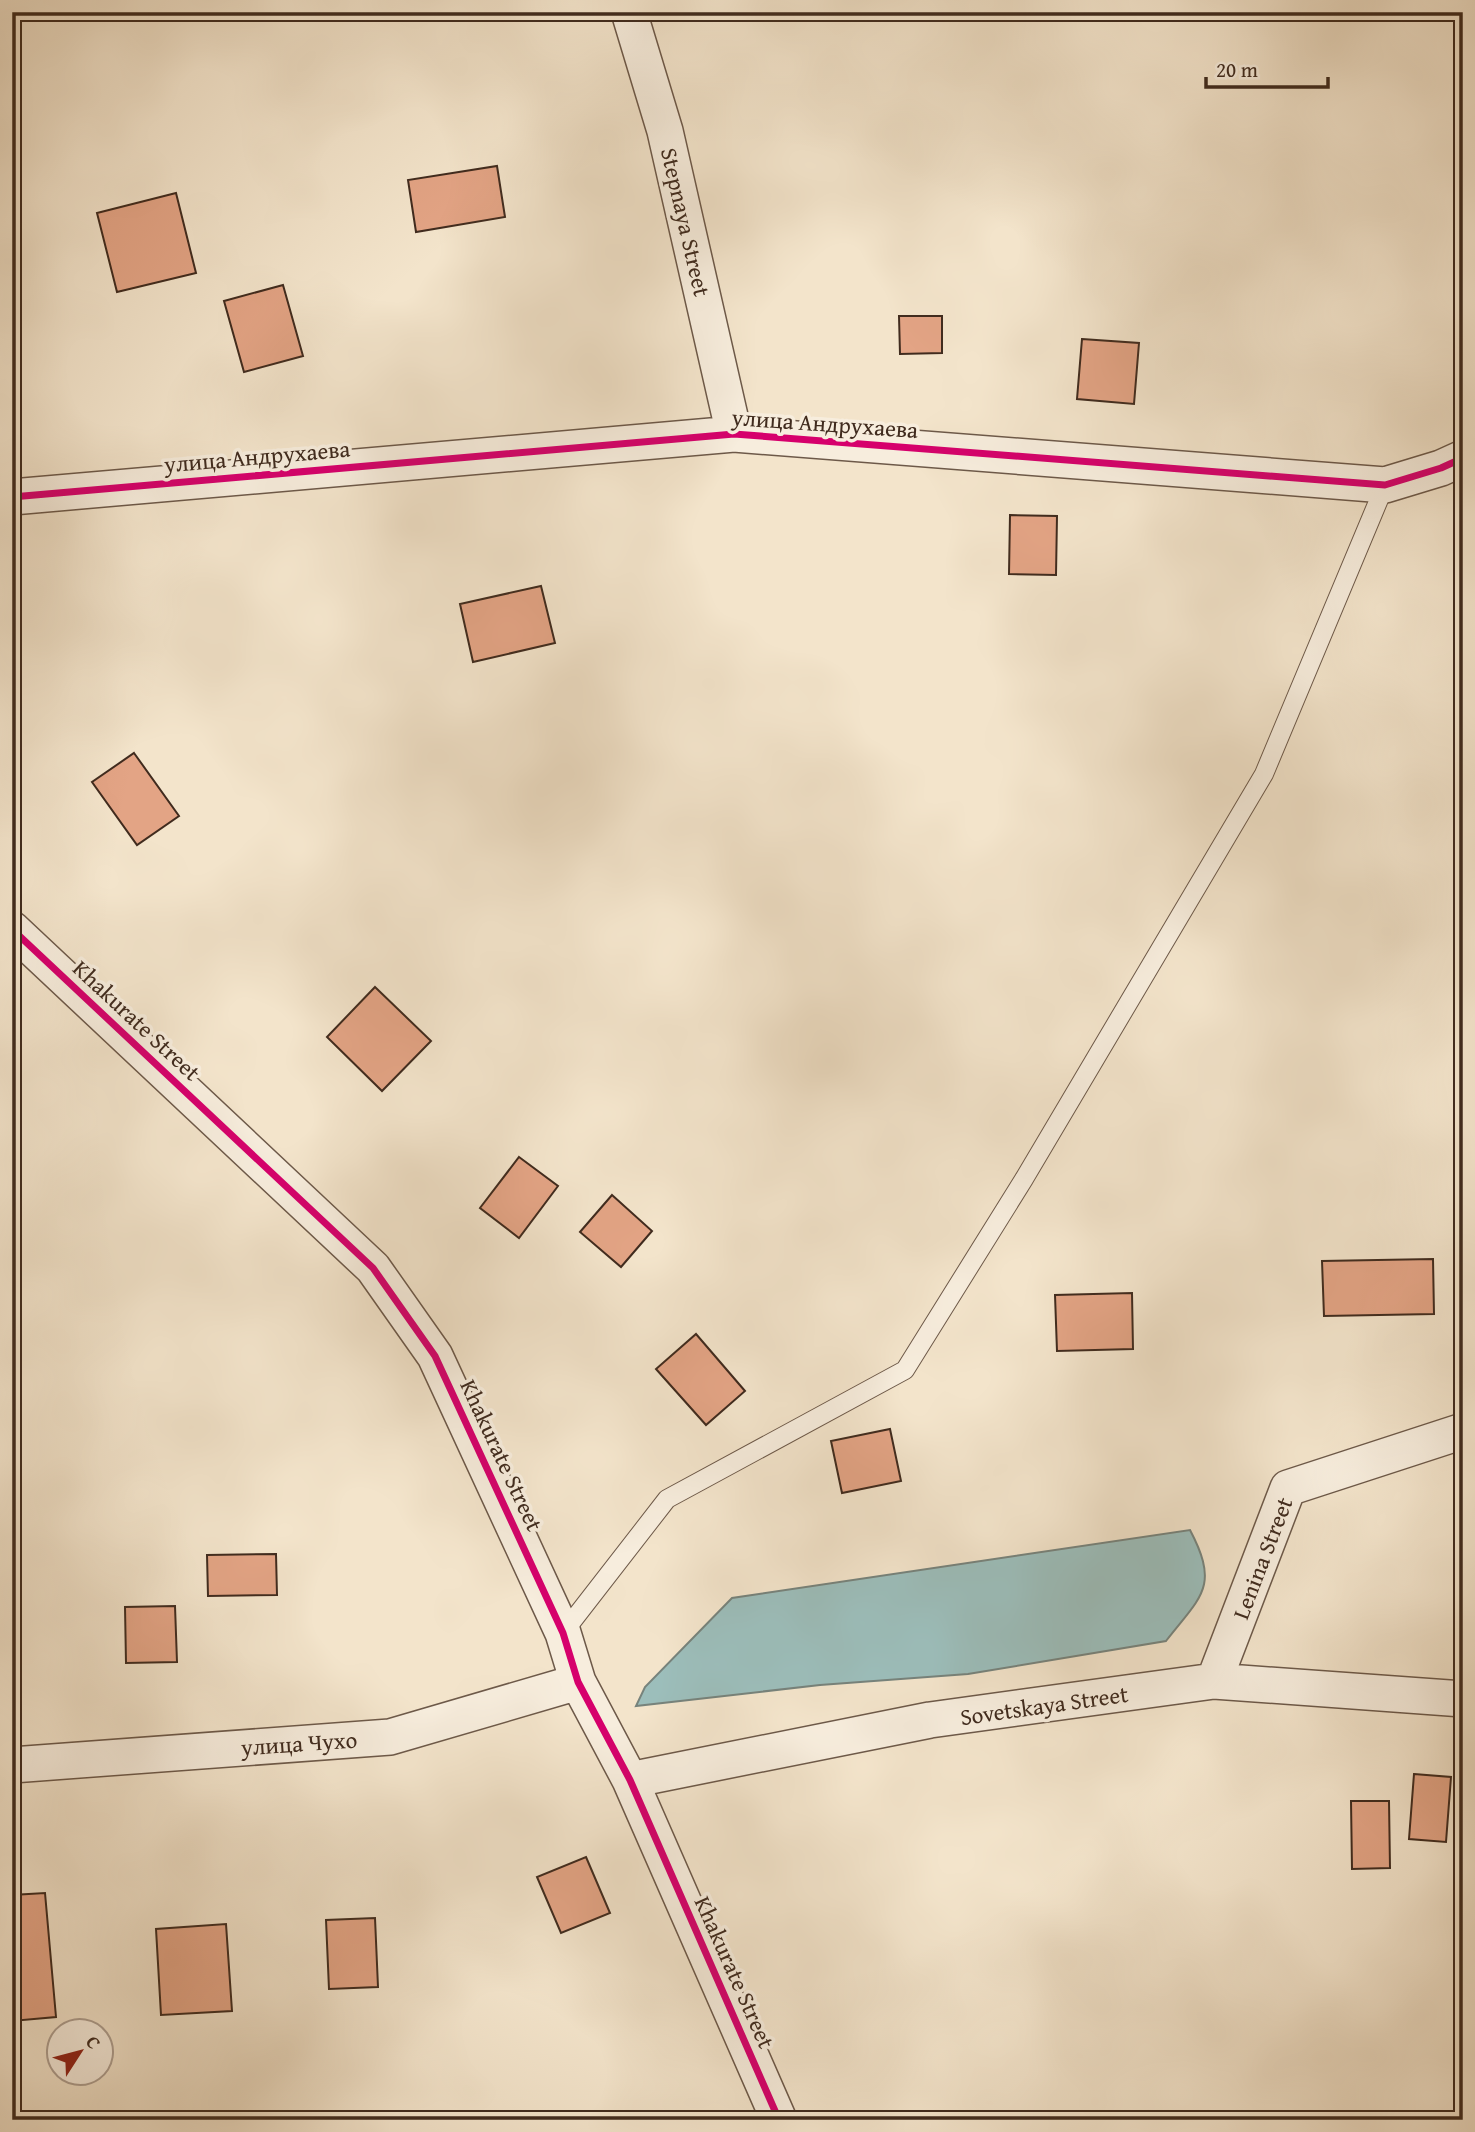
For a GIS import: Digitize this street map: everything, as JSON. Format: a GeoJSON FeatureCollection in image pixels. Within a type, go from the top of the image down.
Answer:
{"type":"FeatureCollection","features":[{"type":"Feature","properties":{"kind":"street","name":"Stepnaya Street"},"geometry":{"type":"LineString","coordinates":[[629,12],[665,131],[734,434]]}},
{"type":"Feature","properties":{"kind":"street","name":"улица Андрухаева"},"geometry":{"type":"LineString","coordinates":[[12,497],[734,434],[1385,485],[1441,468],[1463,458]]}},
{"type":"Feature","properties":{"kind":"street","name":"Khakurate Street"},"geometry":{"type":"LineString","coordinates":[[12,929],[373,1268],[435,1356],[563,1633],[578,1682],[630,1780],[779,2120]]}},
{"type":"Feature","properties":{"kind":"street","name":"Lenina Street"},"geometry":{"type":"LineString","coordinates":[[1214,1681],[1288,1488],[1463,1431]]}},
{"type":"Feature","properties":{"kind":"street","name":"Sovetskaya Street"},"geometry":{"type":"LineString","coordinates":[[630,1780],[930,1720],[1214,1681],[1463,1699]]}},
{"type":"Feature","properties":{"kind":"street","name":"улица Чухо"},"geometry":{"type":"LineString","coordinates":[[12,1765],[390,1737],[578,1682]]}},
{"type":"Feature","properties":{"kind":"lane"},"geometry":{"type":"LineString","coordinates":[[563,1633],[667,1499],[905,1370],[1024,1179],[1265,774],[1385,485]]}},
{"type":"Feature","properties":{"kind":"water"},"geometry":{"type":"Polygon","coordinates":[[[1190,1530],[1204,1565],[1205,1578],[1197,1601],[1166,1641],[968,1674],[820,1685],[636,1706],[645,1687],[732,1598],[1190,1530]]]}},
{"type":"Feature","properties":{"kind":"building"},"geometry":{"type":"Polygon","coordinates":[[[497,166],[505,217],[416,232],[408,180],[497,166]]]}},
{"type":"Feature","properties":{"kind":"building"},"geometry":{"type":"Polygon","coordinates":[[[176,193],[196,273],[117,292],[97,213],[176,193]]]}},
{"type":"Feature","properties":{"kind":"building"},"geometry":{"type":"Polygon","coordinates":[[[283,285],[303,356],[244,372],[224,301],[283,285]]]}},
{"type":"Feature","properties":{"kind":"building"},"geometry":{"type":"Polygon","coordinates":[[[899,316],[942,316],[942,353],[900,354],[899,316]]]}},
{"type":"Feature","properties":{"kind":"building"},"geometry":{"type":"Polygon","coordinates":[[[1082,339],[1139,343],[1134,404],[1077,399],[1082,339]]]}},
{"type":"Feature","properties":{"kind":"building"},"geometry":{"type":"Polygon","coordinates":[[[1010,515],[1057,516],[1056,575],[1009,574],[1010,515]]]}},
{"type":"Feature","properties":{"kind":"building"},"geometry":{"type":"Polygon","coordinates":[[[541,586],[555,643],[473,662],[460,604],[541,586]]]}},
{"type":"Feature","properties":{"kind":"building"},"geometry":{"type":"Polygon","coordinates":[[[134,753],[179,816],[137,845],[92,782],[134,753]]]}},
{"type":"Feature","properties":{"kind":"building"},"geometry":{"type":"Polygon","coordinates":[[[375,987],[431,1041],[382,1091],[327,1037],[375,987]]]}},
{"type":"Feature","properties":{"kind":"building"},"geometry":{"type":"Polygon","coordinates":[[[519,1157],[558,1186],[519,1238],[480,1208],[519,1157]]]}},
{"type":"Feature","properties":{"kind":"building"},"geometry":{"type":"Polygon","coordinates":[[[612,1195],[652,1231],[621,1267],[580,1232],[612,1195]]]}},
{"type":"Feature","properties":{"kind":"building"},"geometry":{"type":"Polygon","coordinates":[[[1433,1259],[1434,1314],[1324,1316],[1322,1261],[1433,1259]]]}},
{"type":"Feature","properties":{"kind":"building"},"geometry":{"type":"Polygon","coordinates":[[[1132,1293],[1133,1349],[1057,1351],[1055,1295],[1132,1293]]]}},
{"type":"Feature","properties":{"kind":"building"},"geometry":{"type":"Polygon","coordinates":[[[696,1334],[745,1391],[706,1425],[656,1369],[696,1334]]]}},
{"type":"Feature","properties":{"kind":"building"},"geometry":{"type":"Polygon","coordinates":[[[890,1429],[901,1481],[842,1493],[831,1441],[890,1429]]]}},
{"type":"Feature","properties":{"kind":"building"},"geometry":{"type":"Polygon","coordinates":[[[276,1554],[277,1595],[208,1596],[207,1555],[276,1554]]]}},
{"type":"Feature","properties":{"kind":"building"},"geometry":{"type":"Polygon","coordinates":[[[175,1606],[177,1662],[126,1663],[125,1607],[175,1606]]]}},
{"type":"Feature","properties":{"kind":"building"},"geometry":{"type":"Polygon","coordinates":[[[1414,1774],[1451,1777],[1446,1842],[1409,1839],[1414,1774]]]}},
{"type":"Feature","properties":{"kind":"building"},"geometry":{"type":"Polygon","coordinates":[[[1351,1801],[1389,1801],[1390,1868],[1352,1869],[1351,1801]]]}},
{"type":"Feature","properties":{"kind":"building"},"geometry":{"type":"Polygon","coordinates":[[[586,1857],[610,1913],[561,1933],[537,1877],[586,1857]]]}},
{"type":"Feature","properties":{"kind":"building"},"geometry":{"type":"Polygon","coordinates":[[[45,1893],[56,2016],[12,2021],[12,1895],[45,1893]]]}},
{"type":"Feature","properties":{"kind":"building"},"geometry":{"type":"Polygon","coordinates":[[[375,1918],[378,1987],[329,1989],[326,1920],[375,1918]]]}},
{"type":"Feature","properties":{"kind":"building"},"geometry":{"type":"Polygon","coordinates":[[[226,1924],[232,2011],[161,2015],[156,1929],[226,1924]]]}},
{"type":"Feature","properties":{"kind":"cycle path"},"geometry":{"type":"LineString","coordinates":[[12,497],[734,434],[1385,485],[1441,468],[1463,458]]}},
{"type":"Feature","properties":{"kind":"cycle path"},"geometry":{"type":"LineString","coordinates":[[12,929],[373,1268],[435,1356],[563,1633],[578,1682],[630,1780],[779,2120]]}}]}
